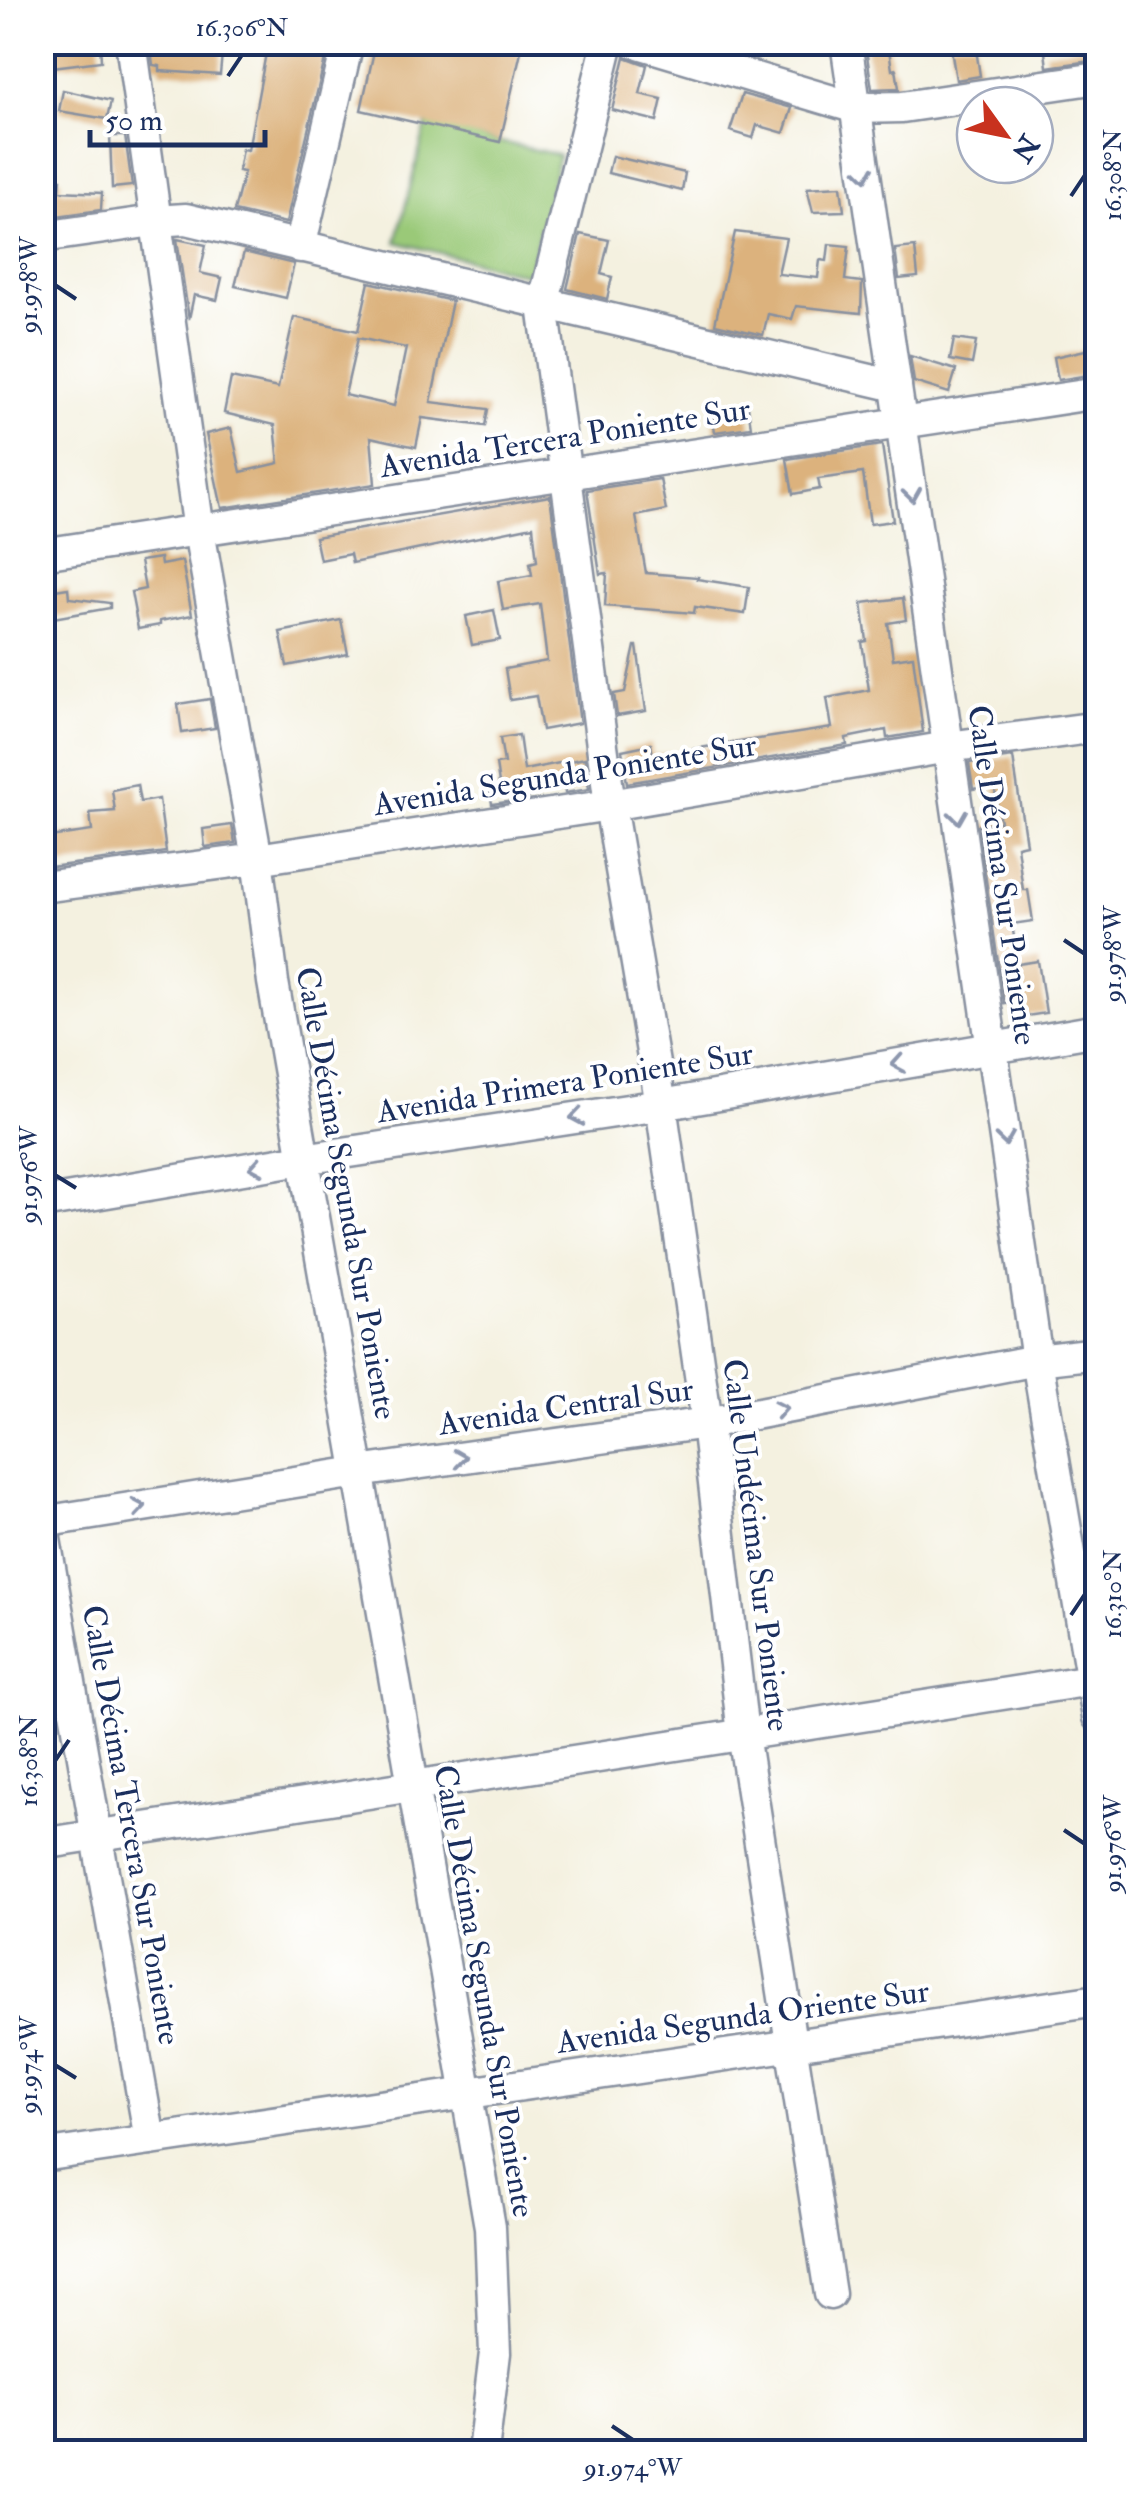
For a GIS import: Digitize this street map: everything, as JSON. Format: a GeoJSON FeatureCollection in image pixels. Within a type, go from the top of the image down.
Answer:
{"type":"FeatureCollection","features":[{"type":"Feature","properties":{"kind":"street","name":"Calle Décima Segunda Sur Poniente"},"geometry":{"type":"LineString","coordinates":[[131,42],[198,531],[257,859],[272,982],[490,2227],[495,2353],[483,2452]]}},
{"type":"Feature","properties":{"kind":"street"},"geometry":{"type":"LineString","coordinates":[[300,247],[348,42]]}},
{"type":"Feature","properties":{"kind":"street"},"geometry":{"type":"LineString","coordinates":[[543,305],[608,42]]}},
{"type":"Feature","properties":{"kind":"street"},"geometry":{"type":"LineString","coordinates":[[635,42],[856,108],[902,107],[1098,78]]}},
{"type":"Feature","properties":{"kind":"street","name":"Calle Décima Sur Poniente"},"geometry":{"type":"LineString","coordinates":[[846,42],[1036,1360],[1098,1717]]}},
{"type":"Feature","properties":{"kind":"street"},"geometry":{"type":"LineString","coordinates":[[42,237],[186,220],[896,386]]}},
{"type":"Feature","properties":{"kind":"street","name":"Calle Undécima Sur Poniente"},"geometry":{"type":"LineString","coordinates":[[543,305],[610,805],[661,1105],[707,1423],[743,1734],[830,2294]]}},
{"type":"Feature","properties":{"kind":"street","name":"Avenida Tercera Poniente Sur"},"geometry":{"type":"LineString","coordinates":[[42,554],[1098,393]]}},
{"type":"Feature","properties":{"kind":"street","name":"Avenida Segunda Poniente Sur"},"geometry":{"type":"LineString","coordinates":[[42,887],[257,859],[610,805],[948,747],[1098,728]]}},
{"type":"Feature","properties":{"kind":"street","name":"Avenida Primera Poniente Sur"},"geometry":{"type":"LineString","coordinates":[[42,1202],[661,1105],[1098,1030]]}},
{"type":"Feature","properties":{"kind":"street","name":"Avenida Central Sur"},"geometry":{"type":"LineString","coordinates":[[42,1522],[707,1423],[1036,1360],[1098,1353]]}},
{"type":"Feature","properties":{"kind":"street","name":"Calle Décima Tercera Sur Poniente"},"geometry":{"type":"LineString","coordinates":[[42,1522],[150,2140]]}},
{"type":"Feature","properties":{"kind":"street"},"geometry":{"type":"LineString","coordinates":[[42,1844],[1094,1679]]}},
{"type":"Feature","properties":{"kind":"street","name":"Avenida Segunda Oriente Sur"},"geometry":{"type":"LineString","coordinates":[[42,2156],[1098,2000]]}},
{"type":"Feature","properties":{"kind":"green space"},"geometry":{"type":"Polygon","coordinates":[[[427,122],[559,155],[529,275],[396,242],[427,122]]]}},
{"type":"Feature","properties":{"kind":"building"},"geometry":{"type":"Polygon","coordinates":[[[67,42],[100,42],[101,61],[52,67],[50,47],[67,42]]]}},
{"type":"Feature","properties":{"kind":"building"},"geometry":{"type":"Polygon","coordinates":[[[150,42],[223,42],[220,75],[160,71],[160,66],[153,65],[150,42]]]}},
{"type":"Feature","properties":{"kind":"building"},"geometry":{"type":"Polygon","coordinates":[[[268,42],[329,42],[286,223],[234,211],[244,172],[238,171],[242,149],[248,150],[268,42]]]}},
{"type":"Feature","properties":{"kind":"building"},"geometry":{"type":"Polygon","coordinates":[[[376,42],[503,42],[522,47],[500,142],[361,110],[376,42]]]}},
{"type":"Feature","properties":{"kind":"building"},"geometry":{"type":"Polygon","coordinates":[[[865,42],[888,42],[899,88],[872,89],[865,42]]]}},
{"type":"Feature","properties":{"kind":"building"},"geometry":{"type":"Polygon","coordinates":[[[950,42],[975,42],[980,76],[956,80],[950,42]]]}},
{"type":"Feature","properties":{"kind":"building"},"geometry":{"type":"Polygon","coordinates":[[[1098,44],[1098,60],[1047,67],[1045,52],[1098,44]]]}},
{"type":"Feature","properties":{"kind":"building"},"geometry":{"type":"Polygon","coordinates":[[[625,57],[647,65],[640,94],[662,99],[657,121],[612,110],[625,57]]]}},
{"type":"Feature","properties":{"kind":"building"},"geometry":{"type":"Polygon","coordinates":[[[63,90],[111,101],[107,119],[59,111],[63,90]]]}},
{"type":"Feature","properties":{"kind":"building"},"geometry":{"type":"Polygon","coordinates":[[[742,94],[792,108],[784,133],[757,125],[753,138],[730,131],[742,94]]]}},
{"type":"Feature","properties":{"kind":"building"},"geometry":{"type":"Polygon","coordinates":[[[110,136],[125,136],[132,186],[112,188],[110,136]]]}},
{"type":"Feature","properties":{"kind":"building"},"geometry":{"type":"Polygon","coordinates":[[[612,156],[685,173],[682,191],[608,173],[612,156]]]}},
{"type":"Feature","properties":{"kind":"building"},"geometry":{"type":"Polygon","coordinates":[[[57,167],[60,191],[102,193],[101,210],[42,218],[42,168],[57,167]]]}},
{"type":"Feature","properties":{"kind":"building"},"geometry":{"type":"Polygon","coordinates":[[[841,186],[844,211],[813,212],[807,188],[841,186]]]}},
{"type":"Feature","properties":{"kind":"building"},"geometry":{"type":"Polygon","coordinates":[[[735,232],[786,238],[778,274],[818,278],[820,260],[827,261],[829,244],[849,246],[845,280],[862,282],[861,313],[796,306],[792,319],[768,314],[763,335],[715,324],[735,232]]]}},
{"type":"Feature","properties":{"kind":"building"},"geometry":{"type":"Polygon","coordinates":[[[580,234],[609,240],[601,274],[612,277],[607,299],[567,289],[580,234]]]}},
{"type":"Feature","properties":{"kind":"building"},"geometry":{"type":"Polygon","coordinates":[[[177,239],[206,245],[200,273],[222,278],[217,300],[194,295],[189,319],[177,239]]]}},
{"type":"Feature","properties":{"kind":"building"},"geometry":{"type":"Polygon","coordinates":[[[915,247],[918,277],[899,279],[895,249],[915,247]]]}},
{"type":"Feature","properties":{"kind":"building"},"geometry":{"type":"Polygon","coordinates":[[[244,252],[294,264],[286,298],[235,286],[244,252]]]}},
{"type":"Feature","properties":{"kind":"building"},"geometry":{"type":"Polygon","coordinates":[[[369,282],[452,301],[431,402],[488,409],[485,426],[422,418],[416,447],[371,437],[375,484],[222,508],[206,434],[231,428],[241,472],[279,463],[275,425],[224,413],[231,378],[278,388],[294,317],[358,331],[369,282]],[[358,338],[345,395],[394,406],[406,348],[358,338]]]}},
{"type":"Feature","properties":{"kind":"building"},"geometry":{"type":"Polygon","coordinates":[[[954,339],[976,342],[972,364],[950,360],[954,339]]]}},
{"type":"Feature","properties":{"kind":"building"},"geometry":{"type":"Polygon","coordinates":[[[1090,349],[1095,374],[1058,380],[1054,357],[1090,349]]]}},
{"type":"Feature","properties":{"kind":"building"},"geometry":{"type":"Polygon","coordinates":[[[910,356],[956,370],[949,393],[914,382],[910,356]]]}},
{"type":"Feature","properties":{"kind":"building"},"geometry":{"type":"Polygon","coordinates":[[[748,406],[751,427],[715,432],[712,413],[748,406]]]}},
{"type":"Feature","properties":{"kind":"building"},"geometry":{"type":"Polygon","coordinates":[[[882,445],[893,521],[870,524],[863,473],[818,479],[820,489],[793,494],[787,459],[882,445]]]}},
{"type":"Feature","properties":{"kind":"building"},"geometry":{"type":"Polygon","coordinates":[[[660,479],[666,510],[636,516],[646,573],[698,577],[749,587],[745,614],[695,607],[694,613],[605,606],[607,573],[600,574],[587,490],[660,479]]]}},
{"type":"Feature","properties":{"kind":"building"},"geometry":{"type":"Polygon","coordinates":[[[550,496],[580,723],[542,730],[536,696],[510,700],[505,669],[547,661],[540,604],[503,610],[498,581],[532,575],[530,563],[537,561],[533,526],[352,563],[350,554],[320,560],[315,537],[550,496]]]}},
{"type":"Feature","properties":{"kind":"building"},"geometry":{"type":"Polygon","coordinates":[[[160,558],[161,565],[182,561],[192,615],[138,629],[131,592],[145,589],[140,561],[160,558]]]}},
{"type":"Feature","properties":{"kind":"building"},"geometry":{"type":"Polygon","coordinates":[[[68,588],[69,598],[110,603],[110,608],[42,620],[42,592],[68,588]]]}},
{"type":"Feature","properties":{"kind":"building"},"geometry":{"type":"Polygon","coordinates":[[[903,598],[906,620],[888,623],[893,659],[913,656],[923,732],[887,738],[886,730],[846,738],[847,745],[627,783],[622,750],[651,744],[653,755],[832,728],[827,698],[869,690],[862,642],[867,641],[862,603],[903,598]]]}},
{"type":"Feature","properties":{"kind":"building"},"geometry":{"type":"Polygon","coordinates":[[[494,610],[500,640],[472,645],[466,616],[494,610]]]}},
{"type":"Feature","properties":{"kind":"building"},"geometry":{"type":"Polygon","coordinates":[[[341,620],[348,654],[287,666],[280,632],[341,620]]]}},
{"type":"Feature","properties":{"kind":"building"},"geometry":{"type":"Polygon","coordinates":[[[635,646],[646,711],[617,716],[614,694],[625,692],[635,646]]]}},
{"type":"Feature","properties":{"kind":"building"},"geometry":{"type":"Polygon","coordinates":[[[210,699],[215,728],[182,733],[178,704],[210,699]]]}},
{"type":"Feature","properties":{"kind":"building"},"geometry":{"type":"Polygon","coordinates":[[[519,735],[524,770],[585,758],[589,789],[565,793],[564,786],[527,794],[528,799],[492,804],[490,792],[500,790],[496,764],[504,763],[500,738],[519,735]]]}},
{"type":"Feature","properties":{"kind":"building"},"geometry":{"type":"Polygon","coordinates":[[[1013,757],[1026,844],[1017,846],[1023,890],[1028,890],[1033,921],[1012,924],[1018,964],[1038,961],[1046,1013],[1014,1018],[1012,1002],[1004,1003],[978,825],[1000,822],[994,785],[973,789],[969,763],[1013,757]]]}},
{"type":"Feature","properties":{"kind":"building"},"geometry":{"type":"Polygon","coordinates":[[[137,785],[140,802],[159,799],[166,852],[42,868],[42,838],[92,831],[90,813],[115,811],[112,790],[137,785]]]}},
{"type":"Feature","properties":{"kind":"building"},"geometry":{"type":"Polygon","coordinates":[[[232,825],[235,843],[205,847],[203,829],[232,825]]]}}]}
